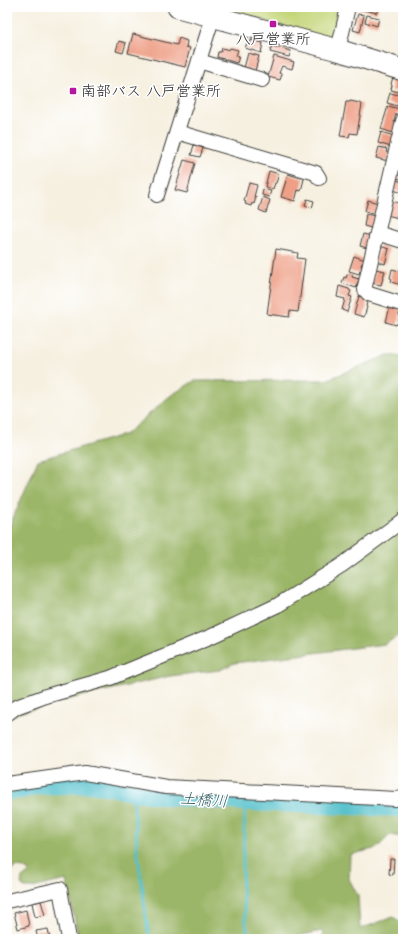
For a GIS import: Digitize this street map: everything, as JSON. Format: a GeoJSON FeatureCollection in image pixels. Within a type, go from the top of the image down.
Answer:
{"type":"FeatureCollection","features":[{"type":"Feature","properties":{"kind":"highway"},"geometry":{"type":"LineString","coordinates":[[178,7],[338,50],[403,70]]}},
{"type":"Feature","properties":{"kind":"street"},"geometry":{"type":"LineString","coordinates":[[338,50],[348,7]]}},
{"type":"Feature","properties":{"kind":"street"},"geometry":{"type":"LineString","coordinates":[[157,195],[212,16]]}},
{"type":"Feature","properties":{"kind":"street"},"geometry":{"type":"LineString","coordinates":[[199,61],[262,80]]}},
{"type":"Feature","properties":{"kind":"street"},"geometry":{"type":"LineString","coordinates":[[403,121],[365,286],[365,290],[369,294],[398,303],[403,302]]}},
{"type":"Feature","properties":{"kind":"street"},"geometry":{"type":"LineString","coordinates":[[177,132],[316,174],[318,178]]}},
{"type":"Feature","properties":{"kind":"street"},"geometry":{"type":"LineString","coordinates":[[377,233],[403,241]]}},
{"type":"Feature","properties":{"kind":"street"},"geometry":{"type":"LineString","coordinates":[[7,714],[16,707],[46,696],[110,678],[212,636],[278,605],[342,565],[403,520]]}},
{"type":"Feature","properties":{"kind":"street"},"geometry":{"type":"LineString","coordinates":[[7,784],[85,773],[166,787],[396,799],[403,798]]}},
{"type":"Feature","properties":{"kind":"street"},"geometry":{"type":"LineString","coordinates":[[7,901],[60,889],[69,939]]}},
{"type":"Feature","properties":{"kind":"green space"},"geometry":{"type":"Polygon","coordinates":[[[216,7],[343,7],[336,41],[216,7]]]}},
{"type":"Feature","properties":{"kind":"green space"},"geometry":{"type":"Polygon","coordinates":[[[388,355],[403,357],[403,633],[385,644],[234,663],[220,670],[170,676],[74,698],[19,713],[7,719],[7,532],[38,460],[126,434],[170,396],[194,381],[326,380],[388,355]]]}},
{"type":"Feature","properties":{"kind":"green space"},"geometry":{"type":"Polygon","coordinates":[[[91,787],[127,795],[237,807],[403,802],[403,837],[390,835],[377,848],[350,855],[349,879],[358,896],[360,929],[393,917],[403,923],[403,939],[324,939],[322,931],[282,939],[85,939],[78,934],[66,880],[32,888],[25,888],[21,884],[22,878],[30,872],[25,868],[15,867],[7,878],[7,794],[91,787]]]}},
{"type":"Feature","properties":{"kind":"building"},"geometry":{"type":"Polygon","coordinates":[[[360,7],[378,7],[377,13],[360,9],[360,7]]]}},
{"type":"Feature","properties":{"kind":"building"},"geometry":{"type":"Polygon","coordinates":[[[358,14],[364,15],[360,32],[353,30],[358,14]]]}},
{"type":"Feature","properties":{"kind":"building"},"geometry":{"type":"Polygon","coordinates":[[[367,15],[379,18],[377,26],[365,22],[367,15]]]}},
{"type":"Feature","properties":{"kind":"building"},"geometry":{"type":"Polygon","coordinates":[[[133,34],[177,45],[179,38],[187,41],[186,47],[190,48],[185,67],[128,53],[133,34]]]}},
{"type":"Feature","properties":{"kind":"building"},"geometry":{"type":"Polygon","coordinates":[[[251,40],[263,43],[261,53],[245,48],[247,43],[250,44],[251,40]]]}},
{"type":"Feature","properties":{"kind":"building"},"geometry":{"type":"Polygon","coordinates":[[[119,41],[126,43],[123,53],[116,51],[119,41]]]}},
{"type":"Feature","properties":{"kind":"building"},"geometry":{"type":"Polygon","coordinates":[[[272,46],[291,51],[289,57],[270,52],[272,46]]]}},
{"type":"Feature","properties":{"kind":"building"},"geometry":{"type":"Polygon","coordinates":[[[222,48],[238,50],[236,56],[239,56],[237,63],[217,57],[218,52],[221,52],[222,48]]]}},
{"type":"Feature","properties":{"kind":"building"},"geometry":{"type":"Polygon","coordinates":[[[248,53],[259,56],[255,71],[244,68],[248,53]]]}},
{"type":"Feature","properties":{"kind":"building"},"geometry":{"type":"Polygon","coordinates":[[[274,56],[294,62],[292,69],[282,66],[279,73],[282,74],[280,80],[268,77],[274,56]]]}},
{"type":"Feature","properties":{"kind":"building"},"geometry":{"type":"Polygon","coordinates":[[[393,77],[403,79],[403,93],[391,90],[393,77]]]}},
{"type":"Feature","properties":{"kind":"building"},"geometry":{"type":"Polygon","coordinates":[[[390,93],[403,96],[401,104],[398,103],[397,106],[387,103],[390,93]]]}},
{"type":"Feature","properties":{"kind":"building"},"geometry":{"type":"Polygon","coordinates":[[[350,101],[362,104],[357,134],[350,133],[349,137],[340,136],[346,102],[350,101]]]}},
{"type":"Feature","properties":{"kind":"building"},"geometry":{"type":"Polygon","coordinates":[[[388,106],[400,109],[399,115],[396,114],[394,122],[396,123],[393,133],[381,129],[388,106]]]}},
{"type":"Feature","properties":{"kind":"building"},"geometry":{"type":"Polygon","coordinates":[[[381,132],[394,136],[391,147],[378,143],[381,132]]]}},
{"type":"Feature","properties":{"kind":"building"},"geometry":{"type":"Polygon","coordinates":[[[194,145],[203,148],[200,157],[191,155],[194,145]]]}},
{"type":"Feature","properties":{"kind":"building"},"geometry":{"type":"Polygon","coordinates":[[[379,147],[387,149],[386,152],[390,153],[388,161],[376,158],[379,147]]]}},
{"type":"Feature","properties":{"kind":"building"},"geometry":{"type":"Polygon","coordinates":[[[184,160],[195,163],[187,193],[175,190],[184,160]]]}},
{"type":"Feature","properties":{"kind":"building"},"geometry":{"type":"Polygon","coordinates":[[[398,167],[403,168],[403,180],[397,178],[398,174],[396,174],[398,167]]]}},
{"type":"Feature","properties":{"kind":"building"},"geometry":{"type":"Polygon","coordinates":[[[269,171],[279,174],[273,189],[265,187],[269,171]]]}},
{"type":"Feature","properties":{"kind":"building"},"geometry":{"type":"Polygon","coordinates":[[[288,174],[304,179],[301,191],[298,190],[295,201],[281,197],[288,174]]]}},
{"type":"Feature","properties":{"kind":"building"},"geometry":{"type":"Polygon","coordinates":[[[396,180],[403,182],[403,193],[393,190],[396,180]]]}},
{"type":"Feature","properties":{"kind":"building"},"geometry":{"type":"Polygon","coordinates":[[[249,183],[257,185],[254,204],[252,203],[251,206],[245,204],[246,202],[244,201],[249,183]]]}},
{"type":"Feature","properties":{"kind":"building"},"geometry":{"type":"Polygon","coordinates":[[[263,189],[271,191],[269,197],[262,195],[263,189]]]}},
{"type":"Feature","properties":{"kind":"building"},"geometry":{"type":"Polygon","coordinates":[[[263,197],[270,200],[266,213],[259,210],[263,197]]]}},
{"type":"Feature","properties":{"kind":"building"},"geometry":{"type":"Polygon","coordinates":[[[307,199],[314,201],[312,208],[305,205],[307,199]]]}},
{"type":"Feature","properties":{"kind":"building"},"geometry":{"type":"Polygon","coordinates":[[[368,200],[378,203],[376,214],[365,211],[368,200]]]}},
{"type":"Feature","properties":{"kind":"building"},"geometry":{"type":"Polygon","coordinates":[[[391,201],[403,204],[399,218],[386,215],[391,201]]]}},
{"type":"Feature","properties":{"kind":"building"},"geometry":{"type":"Polygon","coordinates":[[[366,214],[375,216],[371,228],[364,226],[366,214]]]}},
{"type":"Feature","properties":{"kind":"building"},"geometry":{"type":"Polygon","coordinates":[[[363,234],[371,236],[367,248],[360,246],[363,234]]]}},
{"type":"Feature","properties":{"kind":"building"},"geometry":{"type":"Polygon","coordinates":[[[380,246],[389,249],[385,264],[376,261],[380,246]]]}},
{"type":"Feature","properties":{"kind":"building"},"geometry":{"type":"Polygon","coordinates":[[[276,249],[298,253],[297,258],[305,259],[298,312],[290,311],[289,317],[267,314],[276,249]]]}},
{"type":"Feature","properties":{"kind":"building"},"geometry":{"type":"Polygon","coordinates":[[[354,256],[365,260],[364,264],[362,263],[359,274],[349,271],[354,256]]]}},
{"type":"Feature","properties":{"kind":"building"},"geometry":{"type":"Polygon","coordinates":[[[376,269],[385,271],[381,285],[372,283],[376,269]]]}},
{"type":"Feature","properties":{"kind":"building"},"geometry":{"type":"Polygon","coordinates":[[[392,269],[403,272],[401,285],[391,282],[392,279],[390,278],[392,269]]]}},
{"type":"Feature","properties":{"kind":"building"},"geometry":{"type":"Polygon","coordinates":[[[349,274],[353,275],[352,277],[359,279],[356,288],[342,283],[344,277],[346,278],[349,274]]]}},
{"type":"Feature","properties":{"kind":"building"},"geometry":{"type":"Polygon","coordinates":[[[339,286],[351,291],[349,296],[352,297],[347,312],[342,310],[345,299],[337,297],[339,286]]]}},
{"type":"Feature","properties":{"kind":"building"},"geometry":{"type":"Polygon","coordinates":[[[359,296],[368,299],[364,317],[354,314],[359,296]]]}},
{"type":"Feature","properties":{"kind":"building"},"geometry":{"type":"Polygon","coordinates":[[[390,306],[401,309],[398,324],[396,325],[386,322],[390,306]]]}},
{"type":"Feature","properties":{"kind":"building"},"geometry":{"type":"Polygon","coordinates":[[[390,859],[394,859],[393,875],[389,874],[390,859]]]}},
{"type":"Feature","properties":{"kind":"building"},"geometry":{"type":"Polygon","coordinates":[[[41,901],[45,915],[35,917],[32,903],[41,901]]]}},
{"type":"Feature","properties":{"kind":"building"},"geometry":{"type":"Polygon","coordinates":[[[26,910],[29,926],[18,929],[14,913],[26,910]]]}},
{"type":"Feature","properties":{"kind":"building"},"geometry":{"type":"Polygon","coordinates":[[[48,929],[50,939],[38,939],[36,931],[48,929]]]}},
{"type":"Feature","properties":{"kind":"waterway","name":"土橋川"},"geometry":{"type":"LineString","coordinates":[[7,791],[21,790],[38,786],[91,784],[171,797],[245,802],[403,808]]}},
{"type":"Feature","properties":{"kind":"waterway"},"geometry":{"type":"LineString","coordinates":[[133,791],[137,848],[149,939]]}},
{"type":"Feature","properties":{"kind":"waterway"},"geometry":{"type":"LineString","coordinates":[[245,802],[242,888],[248,939]]}},
{"type":"Feature","properties":{"kind":"place","name":"八戸営業所"},"geometry":{"type":"Point","coordinates":[273,24]}},
{"type":"Feature","properties":{"kind":"place","name":"南部バス 八戸営業所"},"geometry":{"type":"Point","coordinates":[73,91]}}]}
